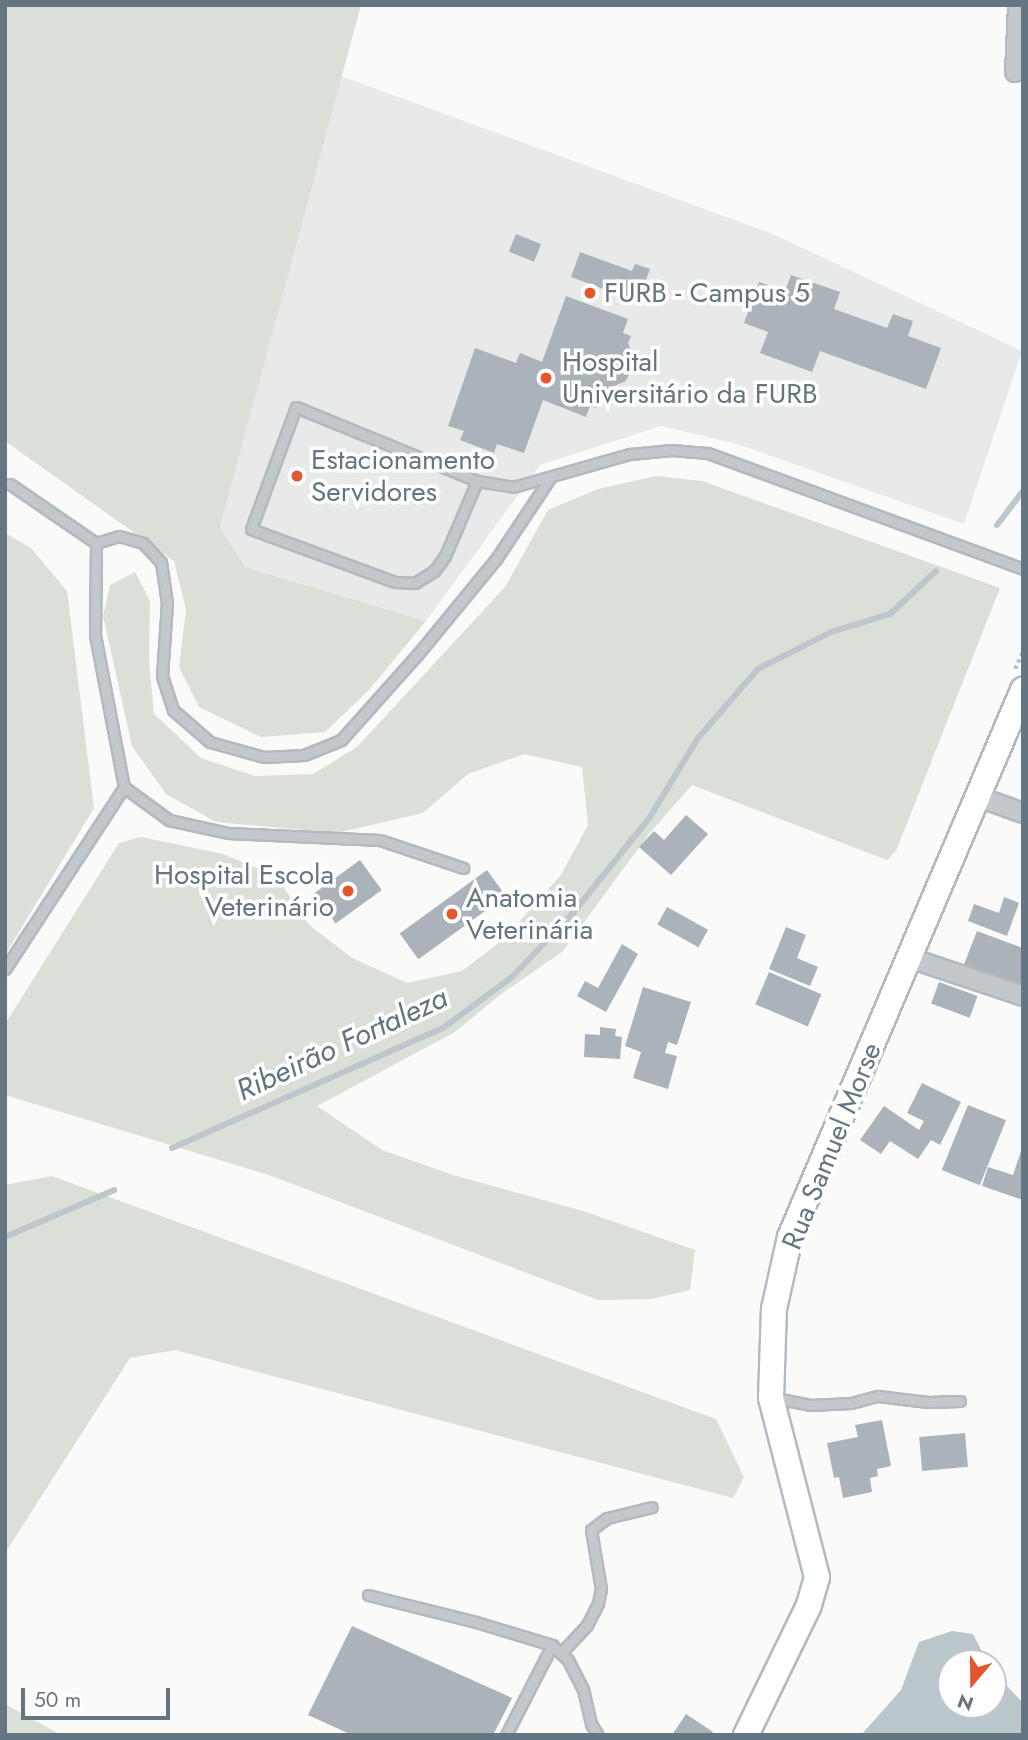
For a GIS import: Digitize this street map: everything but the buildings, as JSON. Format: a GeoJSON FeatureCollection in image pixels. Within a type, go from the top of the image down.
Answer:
{"type":"FeatureCollection","features":[{"type":"Feature","properties":{"kind":"street"},"geometry":{"type":"LineString","coordinates":[[1015,72],[1018,5]]}},
{"type":"Feature","properties":{"kind":"street","name":"Rua Samuel Morse"},"geometry":{"type":"LineString","coordinates":[[746,1735],[809,1605],[817,1577],[771,1398],[774,1309],[790,1237],[1023,690]]}},
{"type":"Feature","properties":{"kind":"street"},"geometry":{"type":"LineString","coordinates":[[976,796],[1023,813]]}},
{"type":"Feature","properties":{"kind":"street"},"geometry":{"type":"LineString","coordinates":[[910,958],[1023,996]]}},
{"type":"Feature","properties":{"kind":"lane"},"geometry":{"type":"LineString","coordinates":[[477,481],[445,556],[434,571],[415,583],[394,582],[251,529],[296,407],[477,481],[513,487],[630,454],[671,450],[708,453],[1023,569]]}},
{"type":"Feature","properties":{"kind":"lane"},"geometry":{"type":"LineString","coordinates":[[96,543],[118,536],[143,543],[161,562],[167,603],[162,676],[173,710],[210,742],[264,757],[304,755],[341,740],[371,709],[495,559],[550,478]]}},
{"type":"Feature","properties":{"kind":"lane"},"geometry":{"type":"LineString","coordinates":[[10,484],[96,543]]}},
{"type":"Feature","properties":{"kind":"lane"},"geometry":{"type":"LineString","coordinates":[[96,543],[95,635],[124,787],[169,820],[228,833],[380,840],[463,867]]}},
{"type":"Feature","properties":{"kind":"lane"},"geometry":{"type":"LineString","coordinates":[[5,969],[124,787]]}},
{"type":"Feature","properties":{"kind":"lane"},"geometry":{"type":"LineString","coordinates":[[771,1398],[810,1405],[850,1403],[878,1396],[928,1402],[960,1401]]}},
{"type":"Feature","properties":{"kind":"lane"},"geometry":{"type":"LineString","coordinates":[[561,1653],[586,1625],[598,1603],[601,1589],[591,1530],[607,1518],[652,1507]]}},
{"type":"Feature","properties":{"kind":"lane"},"geometry":{"type":"LineString","coordinates":[[368,1595],[476,1622],[552,1645],[561,1653],[583,1689],[591,1724],[597,1735]]}},
{"type":"Feature","properties":{"kind":"lane"},"geometry":{"type":"LineString","coordinates":[[506,1735],[552,1645]]}},
{"type":"Feature","properties":{"kind":"shaded area"},"geometry":{"type":"Polygon","coordinates":[[[5,5],[361,5],[220,527],[245,567],[426,621],[369,690],[325,732],[261,737],[199,707],[179,667],[186,609],[174,561],[5,441],[5,5]]]}},
{"type":"Feature","properties":{"kind":"shaded area","name":"FURB - Campus 5"},"geometry":{"type":"Polygon","coordinates":[[[341,76],[773,234],[1022,351],[964,524],[737,444],[661,426],[540,465],[426,621],[245,567],[220,527],[341,76]]]}},
{"type":"Feature","properties":{"kind":"shaded area"},"geometry":{"type":"Polygon","coordinates":[[[656,476],[702,481],[1000,588],[896,851],[887,860],[692,785],[649,834],[562,952],[501,994],[455,1032],[317,1106],[382,1150],[453,1175],[583,1211],[695,1250],[690,1290],[651,1299],[598,1300],[269,1175],[5,1095],[5,1024],[119,843],[141,837],[223,854],[276,876],[308,924],[352,958],[407,983],[462,971],[504,939],[561,875],[588,825],[582,767],[524,754],[468,774],[423,813],[337,833],[216,822],[166,794],[132,746],[103,616],[110,585],[135,572],[150,601],[149,661],[154,714],[201,758],[255,776],[313,774],[357,747],[505,587],[548,510],[598,489],[656,476]]]}},
{"type":"Feature","properties":{"kind":"shaded area"},"geometry":{"type":"Polygon","coordinates":[[[5,533],[31,548],[67,591],[94,808],[5,955],[5,533]]]}},
{"type":"Feature","properties":{"kind":"shaded area"},"geometry":{"type":"Polygon","coordinates":[[[52,1176],[716,1419],[744,1477],[733,1498],[175,1350],[130,1358],[5,1553],[5,1185],[52,1176]]]}},
{"type":"Feature","properties":{"kind":"shaded area"},"geometry":{"type":"Polygon","coordinates":[[[952,1631],[973,1634],[981,1649],[937,1649],[937,1719],[1007,1719],[1007,1686],[1023,1703],[1023,1735],[861,1735],[901,1690],[919,1642],[952,1631]]]}},
{"type":"Feature","properties":{"kind":"shaded area"},"geometry":{"type":"Polygon","coordinates":[[[5,1704],[61,1735],[5,1735],[5,1704]]]}},
{"type":"Feature","properties":{"kind":"waterway","name":"Ribeirão Fortaleza"},"geometry":{"type":"LineString","coordinates":[[997,525],[1023,491]]}},
{"type":"Feature","properties":{"kind":"waterway","name":"Ribeirão Fortaleza"},"geometry":{"type":"LineString","coordinates":[[172,1148],[443,1028],[512,977],[573,913],[650,817],[698,738],[758,669],[831,632],[890,614],[936,571]]}},
{"type":"Feature","properties":{"kind":"waterway","name":"Ribeirão Fortaleza"},"geometry":{"type":"LineString","coordinates":[[5,1237],[114,1190]]}},
{"type":"Feature","properties":{"kind":"place","name":"FURB - Campus 5"},"geometry":{"type":"Point","coordinates":[590,293]}},
{"type":"Feature","properties":{"kind":"place","name":"Hospital Universitário da FURB"},"geometry":{"type":"Point","coordinates":[546,378]}},
{"type":"Feature","properties":{"kind":"place","name":"Estacionamento Servidores"},"geometry":{"type":"Point","coordinates":[297,476]}},
{"type":"Feature","properties":{"kind":"place","name":"Hospital Escola Veterinário"},"geometry":{"type":"Point","coordinates":[348,891]}},
{"type":"Feature","properties":{"kind":"place","name":"Anatomia Veterinária"},"geometry":{"type":"Point","coordinates":[452,914]}}]}
